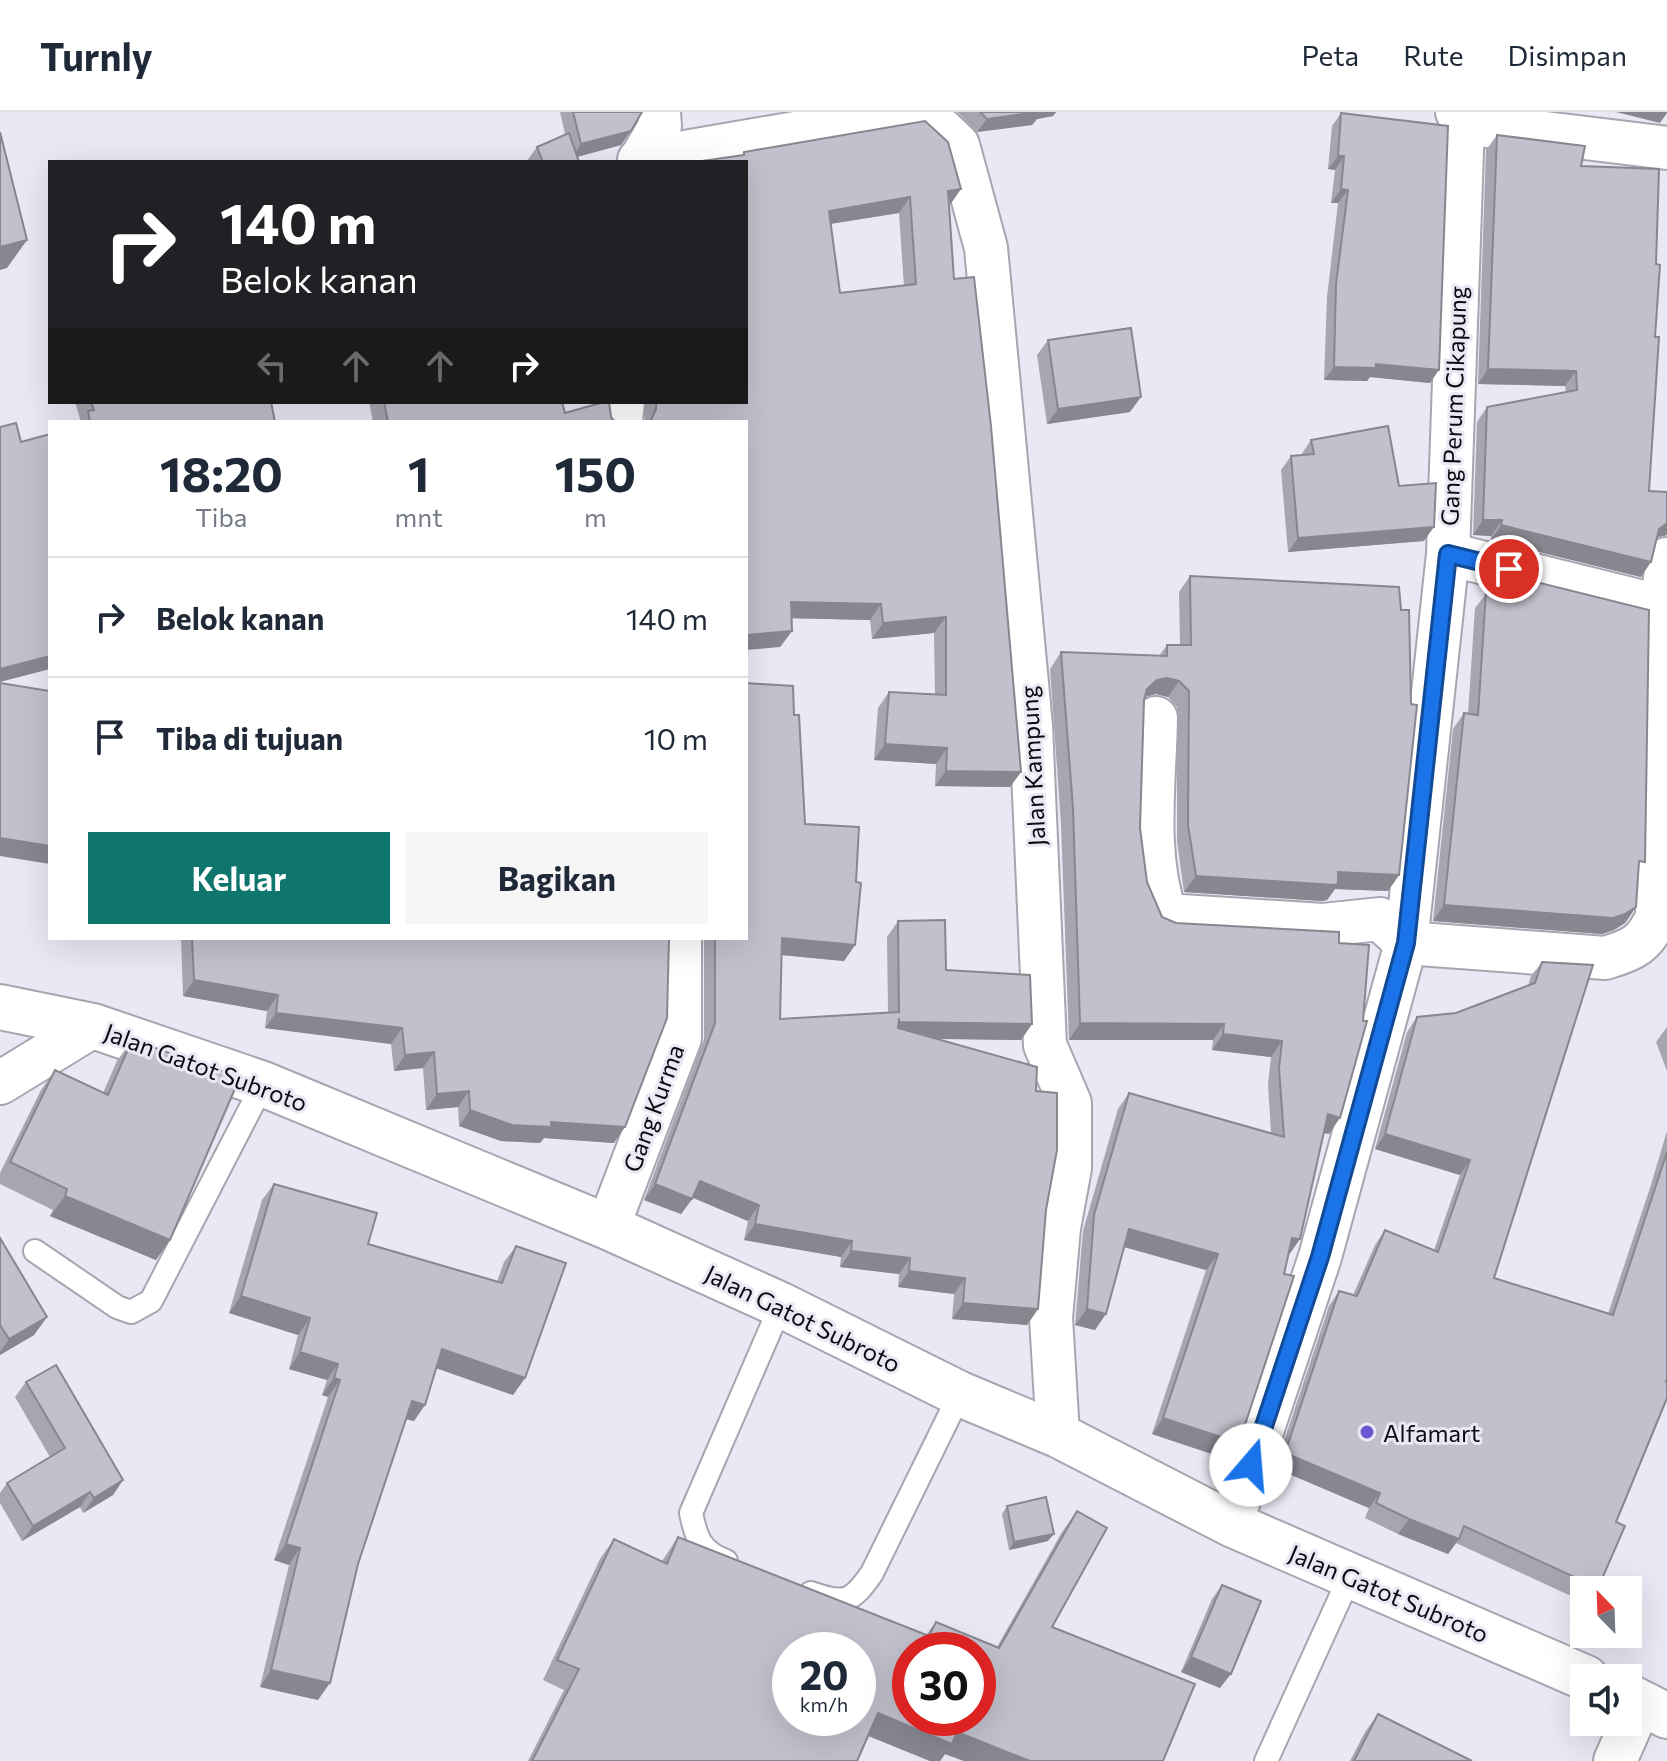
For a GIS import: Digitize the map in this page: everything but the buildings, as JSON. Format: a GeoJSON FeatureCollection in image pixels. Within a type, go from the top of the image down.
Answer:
{"type":"FeatureCollection","features":[{"type":"Feature","properties":{"kind":"main road","name":"Jalan Gatot Subroto"},"geometry":{"type":"LineString","coordinates":[[0,1007],[93,1026],[263,1084],[608,1227],[781,1305],[960,1394],[1058,1435],[1231,1524],[1570,1671]]}},
{"type":"Feature","properties":{"kind":"street"},"geometry":{"type":"LineString","coordinates":[[640,160],[660,126],[659,112]]}},
{"type":"Feature","properties":{"kind":"street","name":"Jalan Kampung"},"geometry":{"type":"LineString","coordinates":[[645,160],[920,112],[958,145],[986,248],[1031,726],[1045,1045],[1070,1103],[1070,1168],[1059,1228],[1051,1318],[1058,1435]]}},
{"type":"Feature","properties":{"kind":"street"},"geometry":{"type":"LineString","coordinates":[[1460,117],[1667,148]]}},
{"type":"Feature","properties":{"kind":"street","name":"Gang Perum Cikapung"},"geometry":{"type":"LineString","coordinates":[[1231,1524],[1320,1257],[1406,943],[1448,554],[1460,117]]}},
{"type":"Feature","properties":{"kind":"street"},"geometry":{"type":"LineString","coordinates":[[1448,554],[1664,607]]}},
{"type":"Feature","properties":{"kind":"street"},"geometry":{"type":"LineString","coordinates":[[1156,718],[1152,794],[1156,886],[1166,915],[1323,925],[1380,919],[1406,943],[1605,958],[1630,951],[1645,939],[1657,917],[1667,559]]}},
{"type":"Feature","properties":{"kind":"street","name":"Gang Kurma"},"geometry":{"type":"LineString","coordinates":[[608,1227],[680,1038],[680,940]]}},
{"type":"Feature","properties":{"kind":"street"},"geometry":{"type":"LineString","coordinates":[[0,1083],[93,1026]]}},
{"type":"Feature","properties":{"kind":"street"},"geometry":{"type":"LineString","coordinates":[[1615,1761],[1645,1704]]}},
{"type":"Feature","properties":{"kind":"lane"},"geometry":{"type":"LineString","coordinates":[[35,1251],[117,1307],[131,1312],[151,1301],[263,1084]]}},
{"type":"Feature","properties":{"kind":"lane"},"geometry":{"type":"LineString","coordinates":[[751,1570],[709,1555],[696,1538],[691,1513],[781,1305]]}},
{"type":"Feature","properties":{"kind":"lane"},"geometry":{"type":"LineString","coordinates":[[793,1586],[834,1602],[856,1596],[872,1573],[960,1394]]}},
{"type":"Feature","properties":{"kind":"lane"},"geometry":{"type":"LineString","coordinates":[[1266,1761],[1350,1576]]}},
{"type":"Feature","properties":{"kind":"place","name":"Alfamart"},"geometry":{"type":"Point","coordinates":[1367,1432]}},
{"type":"Feature","properties":{"kind":"route"},"geometry":{"type":"LineString","coordinates":[[1251,1465],[1320,1257],[1406,943],[1448,554],[1509,569]]}}]}
